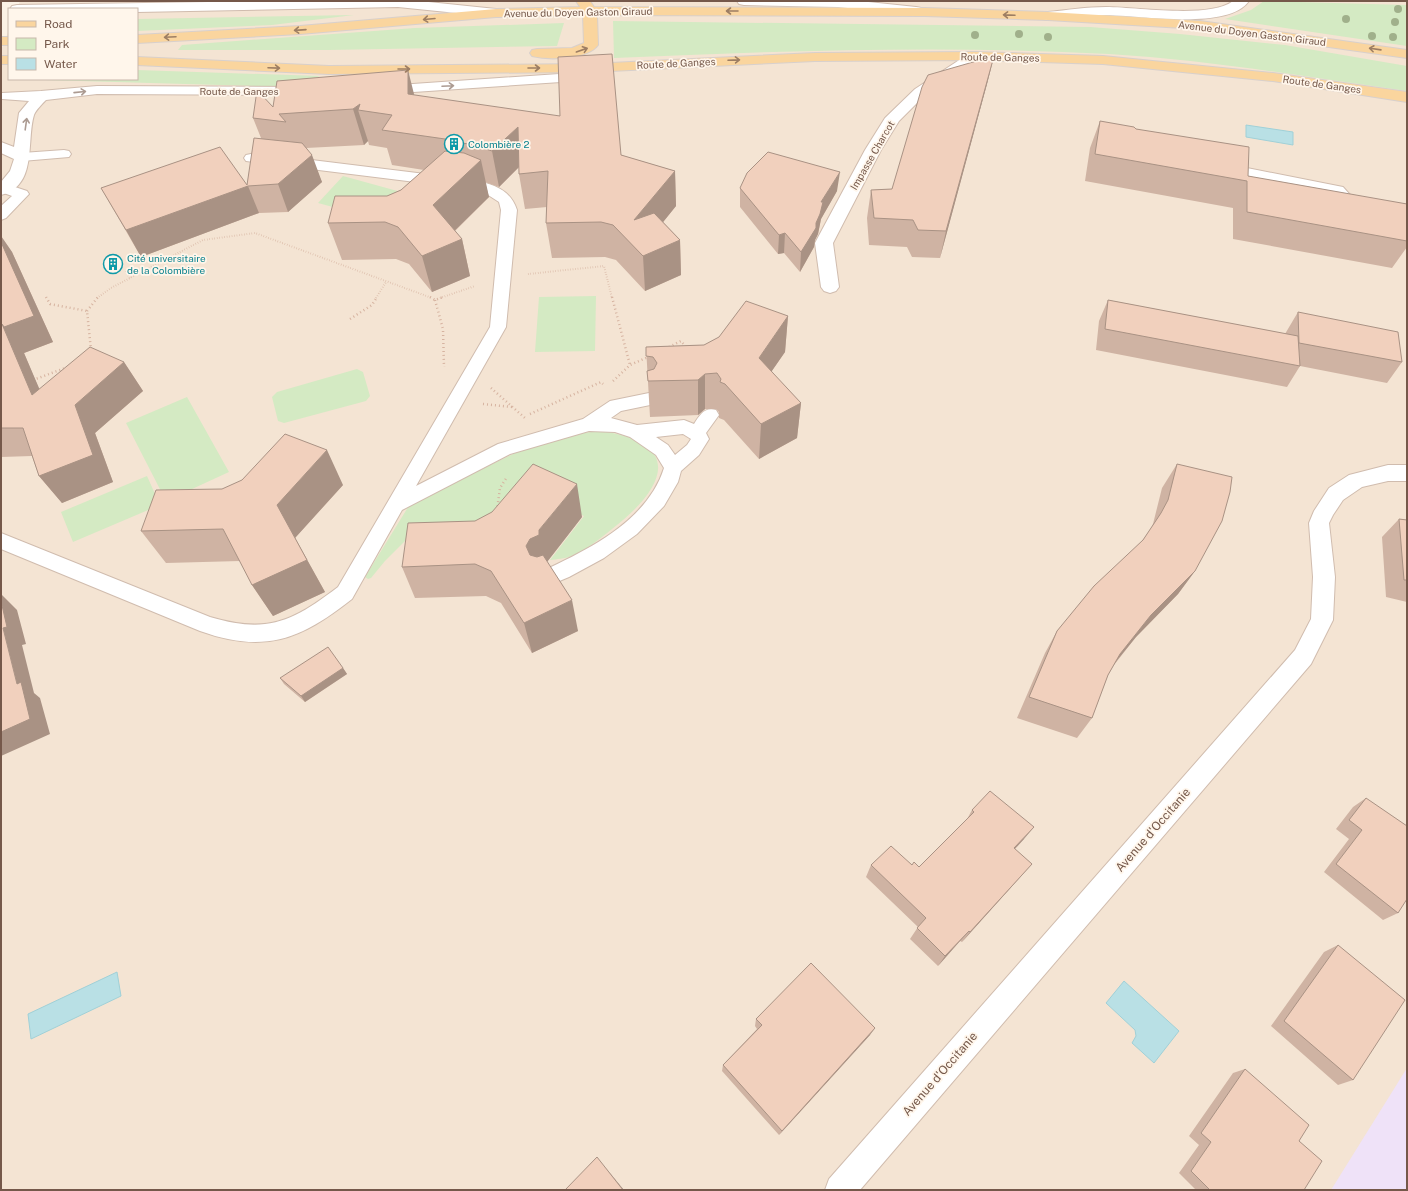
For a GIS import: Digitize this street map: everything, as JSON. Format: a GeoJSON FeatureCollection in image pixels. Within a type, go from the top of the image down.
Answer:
{"type":"FeatureCollection","features":[{"type":"Feature","properties":{"kind":"main road","name":"Avenue du Doyen Gaston Giraud"},"geometry":{"type":"LineString","coordinates":[[496,13],[587,6],[925,12],[1048,16],[1200,24],[1407,54]]}},
{"type":"Feature","properties":{"kind":"main road"},"geometry":{"type":"LineString","coordinates":[[524,53],[578,52],[587,49],[591,45],[587,6]]}},
{"type":"Feature","properties":{"kind":"main road"},"geometry":{"type":"LineString","coordinates":[[138,39],[300,30],[496,13]]}},
{"type":"Feature","properties":{"kind":"main road"},"geometry":{"type":"LineString","coordinates":[[138,61],[321,56]]}},
{"type":"Feature","properties":{"kind":"main road","name":"Route de Ganges"},"geometry":{"type":"LineString","coordinates":[[138,61],[329,70],[590,68],[815,57],[975,56],[1103,60],[1272,77],[1407,97]]}},
{"type":"Feature","properties":{"kind":"street","name":"Avenue du Doyen Gaston Giraud"},"geometry":{"type":"LineString","coordinates":[[162,1],[207,6]]}},
{"type":"Feature","properties":{"kind":"street","name":"Avenue du Doyen Gaston Giraud"},"geometry":{"type":"LineString","coordinates":[[744,1],[838,3],[925,12]]}},
{"type":"Feature","properties":{"kind":"street","name":"Avenue du Doyen Gaston Giraud"},"geometry":{"type":"LineString","coordinates":[[1048,16],[1105,11],[1202,15],[1220,13],[1232,9],[1242,1]]}},
{"type":"Feature","properties":{"kind":"street","name":"Avenue du Doyen Gaston Giraud"},"geometry":{"type":"LineString","coordinates":[[39,8],[68,6],[99,8],[398,3],[496,13]]}},
{"type":"Feature","properties":{"kind":"street","name":"Impasse Charcot"},"geometry":{"type":"LineString","coordinates":[[830,287],[824,242],[873,150],[893,118],[920,92],[975,56]]}},
{"type":"Feature","properties":{"kind":"street","name":"Route de Ganges"},"geometry":{"type":"LineString","coordinates":[[367,91],[560,78],[590,68]]}},
{"type":"Feature","properties":{"kind":"street","name":"Route de Ganges"},"geometry":{"type":"LineString","coordinates":[[7,93],[41,96],[97,90],[320,92]]}},
{"type":"Feature","properties":{"kind":"street"},"geometry":{"type":"LineString","coordinates":[[2,189],[14,178],[22,163],[28,113],[41,96]]}},
{"type":"Feature","properties":{"kind":"street"},"geometry":{"type":"LineString","coordinates":[[1,147],[22,157]]}},
{"type":"Feature","properties":{"kind":"street","name":"Avenue d'Occitanie"},"geometry":{"type":"LineString","coordinates":[[840,1190],[1303,657],[1322,620],[1324,578],[1319,524],[1324,511],[1336,494],[1356,481],[1388,473],[1407,473]]}},
{"type":"Feature","properties":{"kind":"lane"},"geometry":{"type":"LineString","coordinates":[[22,157],[64,154]]}},
{"type":"Feature","properties":{"kind":"lane"},"geometry":{"type":"LineString","coordinates":[[1,541],[207,625],[238,633],[266,634],[296,626],[325,610],[345,593],[498,327],[509,210],[506,200],[490,190],[474,184],[271,159],[250,158]]}},
{"type":"Feature","properties":{"kind":"lane"},"geometry":{"type":"LineString","coordinates":[[1206,164],[1258,173],[1338,190],[1363,219],[1407,229]]}},
{"type":"Feature","properties":{"kind":"lane"},"geometry":{"type":"LineString","coordinates":[[1,215],[22,194],[2,189]]}},
{"type":"Feature","properties":{"kind":"lane"},"geometry":{"type":"LineString","coordinates":[[590,424],[616,406],[649,399]]}},
{"type":"Feature","properties":{"kind":"lane"},"geometry":{"type":"LineString","coordinates":[[697,432],[710,415]]}},
{"type":"Feature","properties":{"kind":"lane"},"geometry":{"type":"LineString","coordinates":[[396,504],[504,449],[590,424],[616,425],[636,432],[662,450],[673,467]]}},
{"type":"Feature","properties":{"kind":"lane"},"geometry":{"type":"LineString","coordinates":[[545,579],[591,556],[642,517],[669,484],[673,467],[693,450],[700,439],[697,432],[684,427],[636,432]]}},
{"type":"Feature","properties":{"kind":"path"},"geometry":{"type":"LineString","coordinates":[[91,358],[87,312],[94,300],[111,288],[203,240],[255,233],[386,282],[424,294],[435,300],[443,329],[445,356],[444,371]]}},
{"type":"Feature","properties":{"kind":"path"},"geometry":{"type":"LineString","coordinates":[[435,300],[503,276],[604,266],[630,365]]}},
{"type":"Feature","properties":{"kind":"path"},"geometry":{"type":"LineString","coordinates":[[126,271],[130,278]]}},
{"type":"Feature","properties":{"kind":"path"},"geometry":{"type":"LineString","coordinates":[[350,319],[372,305],[386,282]]}},
{"type":"Feature","properties":{"kind":"path"},"geometry":{"type":"LineString","coordinates":[[46,297],[50,304],[87,312]]}},
{"type":"Feature","properties":{"kind":"path"},"geometry":{"type":"LineString","coordinates":[[662,350],[682,341],[686,347]]}},
{"type":"Feature","properties":{"kind":"path"},"geometry":{"type":"LineString","coordinates":[[607,387],[630,365],[649,356]]}},
{"type":"Feature","properties":{"kind":"path"},"geometry":{"type":"LineString","coordinates":[[29,382],[71,366]]}},
{"type":"Feature","properties":{"kind":"path"},"geometry":{"type":"LineString","coordinates":[[524,416],[602,382],[627,404]]}},
{"type":"Feature","properties":{"kind":"shaded area"},"geometry":{"type":"Polygon","coordinates":[[[20,1],[1407,1],[1407,1190],[1,1190],[1,50],[8,32],[8,80],[138,80],[138,8],[17,8],[20,1]]]}},
{"type":"Feature","properties":{"kind":"shaded area"},"geometry":{"type":"Polygon","coordinates":[[[1407,1068],[1407,1190],[1331,1190],[1407,1068]]]}},
{"type":"Feature","properties":{"kind":"green space"},"geometry":{"type":"Polygon","coordinates":[[[1264,1],[1407,5],[1407,46],[1225,19],[1251,10],[1264,1]]]}},
{"type":"Feature","properties":{"kind":"green space"},"geometry":{"type":"Polygon","coordinates":[[[354,15],[272,25],[138,31],[138,19],[354,15]]]}},
{"type":"Feature","properties":{"kind":"green space"},"geometry":{"type":"Polygon","coordinates":[[[613,21],[1090,27],[1180,34],[1285,45],[1407,66],[1407,91],[1184,60],[1047,51],[923,49],[738,53],[614,58],[613,21]]]}},
{"type":"Feature","properties":{"kind":"green space"},"geometry":{"type":"Polygon","coordinates":[[[564,23],[557,46],[328,50],[178,50],[182,45],[415,28],[564,23]]]}},
{"type":"Feature","properties":{"kind":"green space"},"geometry":{"type":"Polygon","coordinates":[[[138,70],[320,76],[290,87],[45,80],[138,80],[138,70]]]}},
{"type":"Feature","properties":{"kind":"green space"},"geometry":{"type":"Polygon","coordinates":[[[343,176],[412,195],[388,222],[318,203],[343,176]]]}},
{"type":"Feature","properties":{"kind":"green space"},"geometry":{"type":"Polygon","coordinates":[[[596,296],[595,351],[535,352],[539,297],[596,296]]]}},
{"type":"Feature","properties":{"kind":"green space"},"geometry":{"type":"Polygon","coordinates":[[[357,369],[363,372],[370,396],[366,401],[284,423],[278,421],[272,397],[277,392],[357,369]]]}},
{"type":"Feature","properties":{"kind":"green space"},"geometry":{"type":"Polygon","coordinates":[[[187,397],[229,472],[166,501],[126,423],[187,397]]]}},
{"type":"Feature","properties":{"kind":"green space"},"geometry":{"type":"Polygon","coordinates":[[[602,431],[629,437],[647,446],[656,457],[658,470],[654,484],[644,499],[630,514],[603,537],[577,554],[550,560],[584,516],[540,497],[505,539],[407,539],[385,561],[371,578],[368,579],[365,577],[410,504],[515,453],[572,434],[602,431]]]}},
{"type":"Feature","properties":{"kind":"green space"},"geometry":{"type":"Polygon","coordinates":[[[147,476],[160,505],[73,542],[61,512],[147,476]]]}},
{"type":"Feature","properties":{"kind":"water"},"geometry":{"type":"Polygon","coordinates":[[[1246,125],[1293,132],[1293,145],[1246,137],[1246,125]]]}},
{"type":"Feature","properties":{"kind":"water"},"geometry":{"type":"Polygon","coordinates":[[[117,972],[121,996],[31,1039],[28,1014],[117,972]]]}},
{"type":"Feature","properties":{"kind":"water"},"geometry":{"type":"Polygon","coordinates":[[[1124,981],[1179,1031],[1154,1063],[1132,1043],[1136,1036],[1135,1030],[1106,1003],[1124,981]]]}},
{"type":"Feature","properties":{"kind":"building"},"geometry":{"type":"Polygon","coordinates":[[[612,54],[621,155],[675,171],[634,220],[654,213],[680,240],[643,256],[613,225],[601,222],[546,223],[548,171],[519,174],[518,127],[492,151],[474,145],[457,142],[459,141],[382,130],[392,115],[358,110],[360,104],[353,109],[279,114],[286,122],[253,118],[257,90],[273,107],[277,81],[408,70],[408,94],[560,116],[558,57],[612,54]]]}},
{"type":"Feature","properties":{"kind":"building"},"geometry":{"type":"Polygon","coordinates":[[[994,56],[946,231],[918,230],[913,220],[874,218],[871,190],[892,189],[922,87],[928,75],[994,56]]]}},
{"type":"Feature","properties":{"kind":"building"},"geometry":{"type":"Polygon","coordinates":[[[1100,121],[1134,127],[1136,129],[1249,147],[1248,176],[1407,204],[1407,241],[1247,212],[1247,181],[1095,154],[1100,121]]]}},
{"type":"Feature","properties":{"kind":"building"},"geometry":{"type":"Polygon","coordinates":[[[254,138],[302,143],[312,155],[278,184],[248,186],[126,230],[101,188],[220,147],[247,185],[254,138]]]}},
{"type":"Feature","properties":{"kind":"building"},"geometry":{"type":"Polygon","coordinates":[[[445,151],[464,153],[481,160],[433,205],[462,239],[422,256],[398,227],[385,222],[328,223],[335,196],[387,196],[401,190],[445,151]]]}},
{"type":"Feature","properties":{"kind":"building"},"geometry":{"type":"Polygon","coordinates":[[[768,152],[840,172],[821,202],[823,202],[816,223],[816,228],[801,252],[785,233],[779,235],[740,188],[747,173],[768,152]]]}},
{"type":"Feature","properties":{"kind":"building"},"geometry":{"type":"Polygon","coordinates":[[[1,242],[34,316],[4,327],[2,324],[1,325],[1,242]]]}},
{"type":"Feature","properties":{"kind":"building"},"geometry":{"type":"Polygon","coordinates":[[[1108,300],[1298,336],[1300,366],[1105,329],[1108,300]]]}},
{"type":"Feature","properties":{"kind":"building"},"geometry":{"type":"Polygon","coordinates":[[[746,301],[788,316],[759,358],[801,403],[761,424],[725,384],[720,382],[721,379],[717,373],[705,374],[698,380],[648,381],[647,371],[654,369],[657,363],[653,357],[646,356],[646,347],[704,345],[719,337],[746,301]]]}},
{"type":"Feature","properties":{"kind":"building"},"geometry":{"type":"Polygon","coordinates":[[[1298,312],[1398,332],[1402,362],[1299,343],[1298,312]]]}},
{"type":"Feature","properties":{"kind":"building"},"geometry":{"type":"Polygon","coordinates":[[[2,324],[32,395],[90,347],[124,362],[75,405],[93,455],[39,476],[23,428],[1,428],[2,324]]]}},
{"type":"Feature","properties":{"kind":"building"},"geometry":{"type":"Polygon","coordinates":[[[285,434],[327,450],[277,505],[307,560],[252,585],[223,529],[141,531],[156,490],[222,489],[242,480],[285,434]]]}},
{"type":"Feature","properties":{"kind":"building"},"geometry":{"type":"Polygon","coordinates":[[[533,464],[577,484],[539,530],[539,535],[530,539],[526,546],[530,555],[537,557],[543,555],[572,600],[524,623],[491,571],[475,564],[402,567],[408,523],[475,521],[492,512],[533,464]]]}},
{"type":"Feature","properties":{"kind":"building"},"geometry":{"type":"Polygon","coordinates":[[[1177,464],[1232,477],[1230,492],[1222,521],[1195,571],[1151,615],[1120,654],[1108,675],[1092,718],[1029,697],[1057,631],[1094,586],[1143,540],[1161,513],[1168,500],[1177,464]]]}},
{"type":"Feature","properties":{"kind":"building"},"geometry":{"type":"Polygon","coordinates":[[[1399,519],[1407,520],[1407,580],[1404,580],[1399,519]]]}},
{"type":"Feature","properties":{"kind":"building"},"geometry":{"type":"Polygon","coordinates":[[[1,601],[7,627],[3,628],[17,684],[21,682],[30,719],[1,732],[1,601]]]}},
{"type":"Feature","properties":{"kind":"building"},"geometry":{"type":"Polygon","coordinates":[[[328,647],[343,668],[301,696],[280,678],[328,647]]]}},
{"type":"Feature","properties":{"kind":"building"},"geometry":{"type":"Polygon","coordinates":[[[990,791],[1034,827],[1014,848],[1032,864],[970,932],[969,931],[945,956],[917,928],[926,918],[871,865],[891,846],[912,865],[914,862],[919,867],[974,812],[972,810],[990,791]]]}},
{"type":"Feature","properties":{"kind":"building"},"geometry":{"type":"Polygon","coordinates":[[[1366,798],[1407,826],[1407,899],[1398,913],[1336,864],[1362,830],[1349,820],[1366,798]]]}},
{"type":"Feature","properties":{"kind":"building"},"geometry":{"type":"Polygon","coordinates":[[[1338,945],[1405,1000],[1353,1080],[1284,1021],[1338,945]]]}},
{"type":"Feature","properties":{"kind":"building"},"geometry":{"type":"Polygon","coordinates":[[[811,963],[875,1028],[782,1131],[723,1065],[762,1025],[756,1019],[811,963]]]}},
{"type":"Feature","properties":{"kind":"building"},"geometry":{"type":"Polygon","coordinates":[[[1245,1069],[1309,1125],[1299,1141],[1322,1161],[1304,1190],[1210,1190],[1191,1171],[1211,1142],[1201,1133],[1245,1069]]]}},
{"type":"Feature","properties":{"kind":"building"},"geometry":{"type":"Polygon","coordinates":[[[597,1157],[623,1190],[565,1190],[597,1157]]]}},
{"type":"Feature","properties":{"kind":"place","name":"Colombière 2"},"geometry":{"type":"Point","coordinates":[454,144]}},
{"type":"Feature","properties":{"kind":"place","name":"Cité universitaire de la Colombière"},"geometry":{"type":"Point","coordinates":[113,264]}}]}
